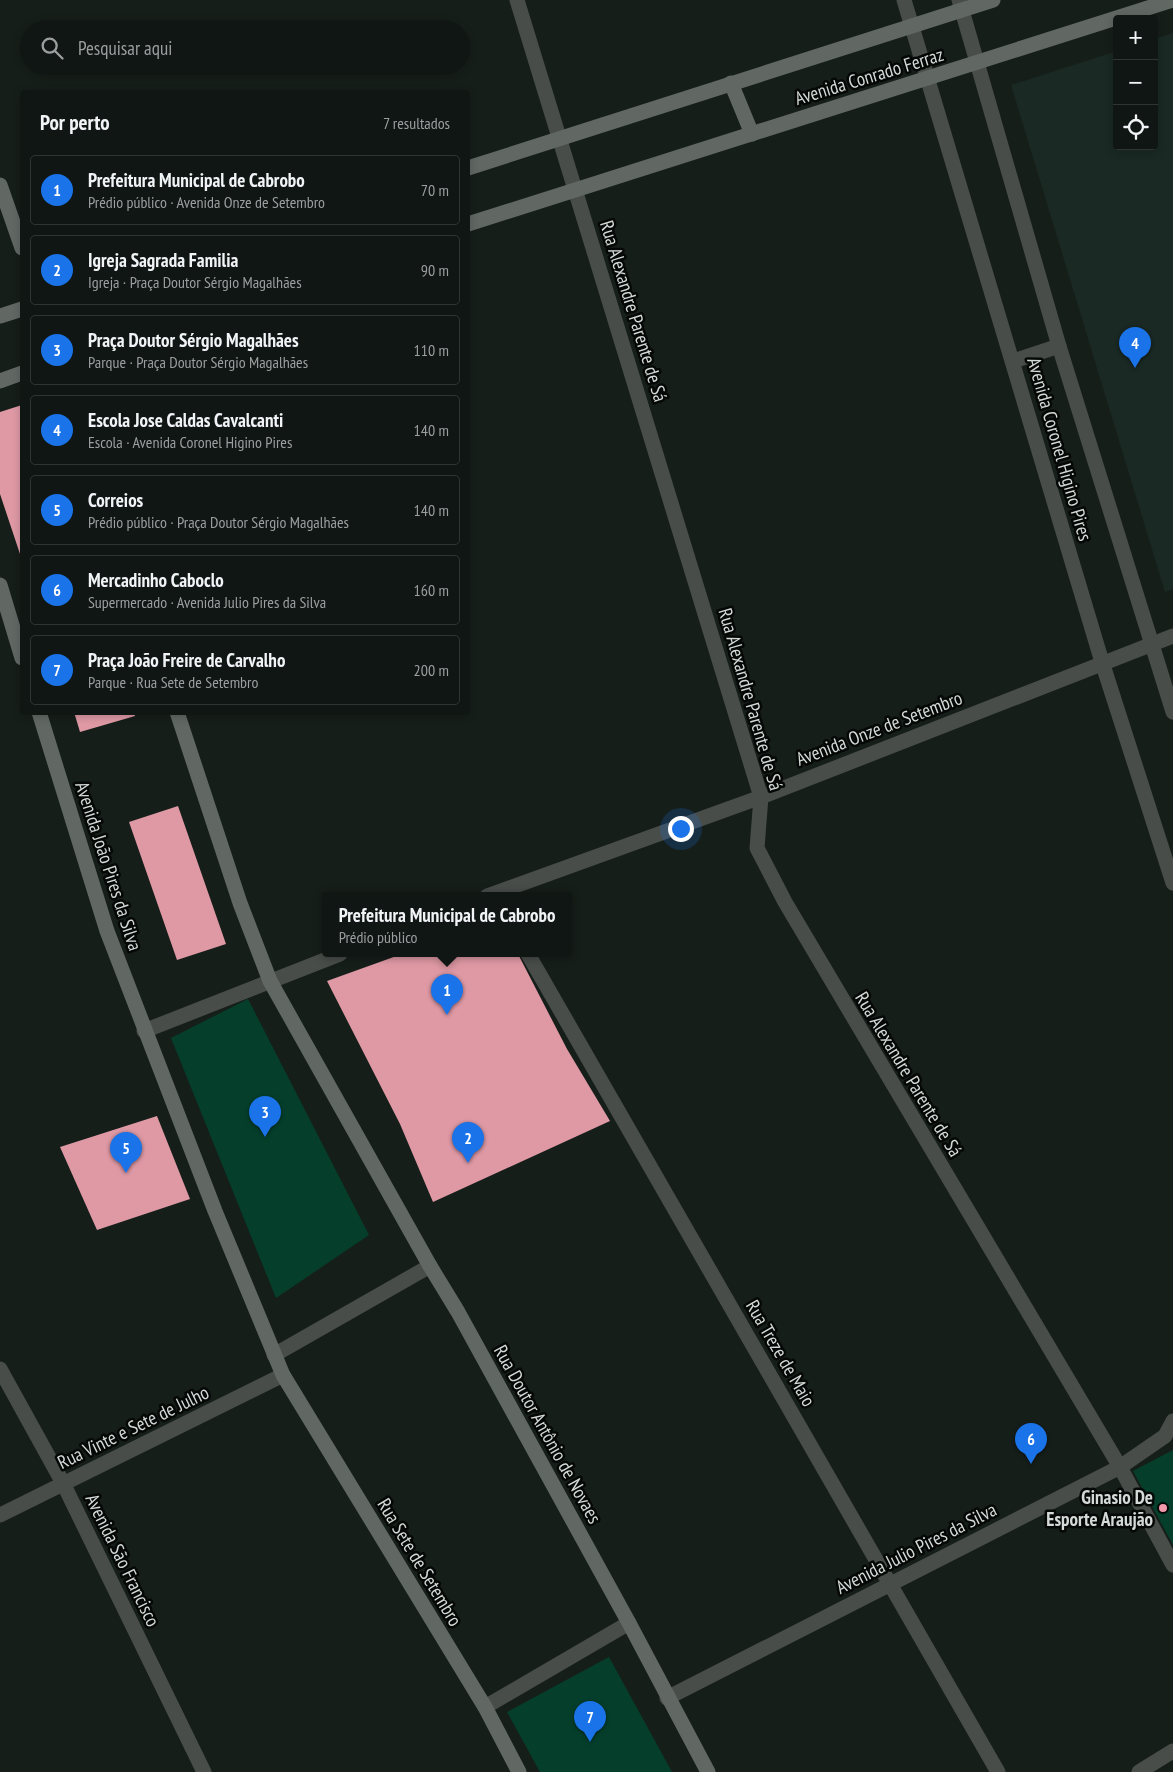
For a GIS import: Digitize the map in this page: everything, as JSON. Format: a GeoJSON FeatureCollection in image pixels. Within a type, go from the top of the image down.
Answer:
{"type":"FeatureCollection","features":[{"type":"Feature","properties":{"kind":"street","name":"Rua Alexandre Parente de Sá"},"geometry":{"type":"LineString","coordinates":[[517,0],[761,797],[757,848],[785,902],[1120,1467],[1173,1565]]}},
{"type":"Feature","properties":{"kind":"street","name":"Avenida Coronel Higino Pires"},"geometry":{"type":"LineString","coordinates":[[904,0],[1102,662],[1173,883]]}},
{"type":"Feature","properties":{"kind":"street","name":"Avenida Conrado Ferraz"},"geometry":{"type":"LineString","coordinates":[[470,167],[912,26],[961,5],[993,0]]}},
{"type":"Feature","properties":{"kind":"street","name":"Avenida Conrado Ferraz"},"geometry":{"type":"LineString","coordinates":[[470,223],[577,191],[1173,0]]}},
{"type":"Feature","properties":{"kind":"street","name":"Avenida Coronel Higino Pires"},"geometry":{"type":"LineString","coordinates":[[961,5],[1059,346],[1173,712]]}},
{"type":"Feature","properties":{"kind":"street"},"geometry":{"type":"LineString","coordinates":[[731,83],[752,134]]}},
{"type":"Feature","properties":{"kind":"street"},"geometry":{"type":"LineString","coordinates":[[0,185],[20,242]]}},
{"type":"Feature","properties":{"kind":"street"},"geometry":{"type":"LineString","coordinates":[[0,316],[20,310]]}},
{"type":"Feature","properties":{"kind":"street"},"geometry":{"type":"LineString","coordinates":[[1013,360],[1059,346]]}},
{"type":"Feature","properties":{"kind":"street"},"geometry":{"type":"LineString","coordinates":[[0,381],[20,374]]}},
{"type":"Feature","properties":{"kind":"street"},"geometry":{"type":"LineString","coordinates":[[0,585],[20,651]]}},
{"type":"Feature","properties":{"kind":"street","name":"Avenida Onze de Setembro"},"geometry":{"type":"LineString","coordinates":[[500,892],[761,797],[1102,662],[1173,636]]}},
{"type":"Feature","properties":{"kind":"street","name":"Avenida João Pires da Silva"},"geometry":{"type":"LineString","coordinates":[[41,715],[107,931],[144,1031],[274,1355]]}},
{"type":"Feature","properties":{"kind":"street"},"geometry":{"type":"LineString","coordinates":[[178,715],[240,903],[270,981]]}},
{"type":"Feature","properties":{"kind":"street"},"geometry":{"type":"LineString","coordinates":[[144,1031],[332,957]]}},
{"type":"Feature","properties":{"kind":"street","name":"Rua Treze de Maio"},"geometry":{"type":"LineString","coordinates":[[530,957],[998,1772]]}},
{"type":"Feature","properties":{"kind":"street","name":"Rua Doutor Antônio de Novaes"},"geometry":{"type":"LineString","coordinates":[[270,981],[430,1266],[458,1312],[629,1623],[667,1698],[708,1772]]}},
{"type":"Feature","properties":{"kind":"street"},"geometry":{"type":"LineString","coordinates":[[274,1355],[430,1266]]}},
{"type":"Feature","properties":{"kind":"street","name":"Rua Sete de Setembro"},"geometry":{"type":"LineString","coordinates":[[274,1355],[283,1375],[484,1706],[519,1772]]}},
{"type":"Feature","properties":{"kind":"street","name":"Avenida São Francisco"},"geometry":{"type":"LineString","coordinates":[[0,1369],[63,1483],[204,1772]]}},
{"type":"Feature","properties":{"kind":"street","name":"Rua Vinte e Sete de Julho"},"geometry":{"type":"LineString","coordinates":[[0,1515],[283,1375]]}},
{"type":"Feature","properties":{"kind":"street","name":"Avenida Julio Pires da Silva"},"geometry":{"type":"LineString","coordinates":[[667,1698],[1120,1467],[1169,1434],[1173,1421]]}},
{"type":"Feature","properties":{"kind":"street"},"geometry":{"type":"LineString","coordinates":[[484,1706],[629,1623]]}},
{"type":"Feature","properties":{"kind":"street"},"geometry":{"type":"LineString","coordinates":[[1139,1772],[1173,1751]]}},
{"type":"Feature","properties":{"kind":"shaded area"},"geometry":{"type":"Polygon","coordinates":[[[1173,33],[1173,589],[1165,592],[1011,85],[1113,52],[1113,150],[1158,150],[1158,38],[1173,33]]]}},
{"type":"Feature","properties":{"kind":"green space"},"geometry":{"type":"Polygon","coordinates":[[[248,999],[369,1235],[276,1298],[171,1038],[248,999]]]}},
{"type":"Feature","properties":{"kind":"green space","name":"Ginasio De Esporte Araujão"},"geometry":{"type":"Polygon","coordinates":[[[1173,1450],[1173,1545],[1133,1471],[1173,1450]]]}},
{"type":"Feature","properties":{"kind":"green space"},"geometry":{"type":"Polygon","coordinates":[[[609,1657],[672,1772],[540,1772],[507,1712],[609,1657]]]}},
{"type":"Feature","properties":{"kind":"building"},"geometry":{"type":"Polygon","coordinates":[[[20,406],[20,554],[0,494],[0,412],[20,406]]]}},
{"type":"Feature","properties":{"kind":"building"},"geometry":{"type":"Polygon","coordinates":[[[75,715],[135,715],[135,716],[80,732],[75,715]]]}},
{"type":"Feature","properties":{"kind":"building"},"geometry":{"type":"Polygon","coordinates":[[[178,806],[226,944],[177,960],[129,822],[178,806]]]}},
{"type":"Feature","properties":{"kind":"building"},"geometry":{"type":"Polygon","coordinates":[[[394,957],[520,957],[567,1049],[610,1121],[433,1202],[400,1124],[327,981],[394,957]]]}},
{"type":"Feature","properties":{"kind":"building"},"geometry":{"type":"Polygon","coordinates":[[[157,1116],[190,1199],[97,1230],[60,1147],[157,1116]]]}},
{"type":"Feature","properties":{"kind":"place","name":"Escola Jose Caldas Cavalcanti"},"geometry":{"type":"Point","coordinates":[1135,368]}},
{"type":"Feature","properties":{"kind":"place","name":"Prefeitura Municipal de Cabrobo"},"geometry":{"type":"Point","coordinates":[447,1015]}},
{"type":"Feature","properties":{"kind":"place","name":"Praça Doutor Sérgio Magalhães"},"geometry":{"type":"Point","coordinates":[265,1137]}},
{"type":"Feature","properties":{"kind":"place","name":"Igreja Sagrada Familia"},"geometry":{"type":"Point","coordinates":[468,1163]}},
{"type":"Feature","properties":{"kind":"place","name":"Correios"},"geometry":{"type":"Point","coordinates":[126,1173]}},
{"type":"Feature","properties":{"kind":"place","name":"Mercadinho Caboclo"},"geometry":{"type":"Point","coordinates":[1031,1464]}},
{"type":"Feature","properties":{"kind":"place","name":"Ginasio De Esporte Araujão"},"geometry":{"type":"Point","coordinates":[1163,1508]}},
{"type":"Feature","properties":{"kind":"place","name":"Praça João Freire de Carvalho"},"geometry":{"type":"Point","coordinates":[590,1742]}}]}
